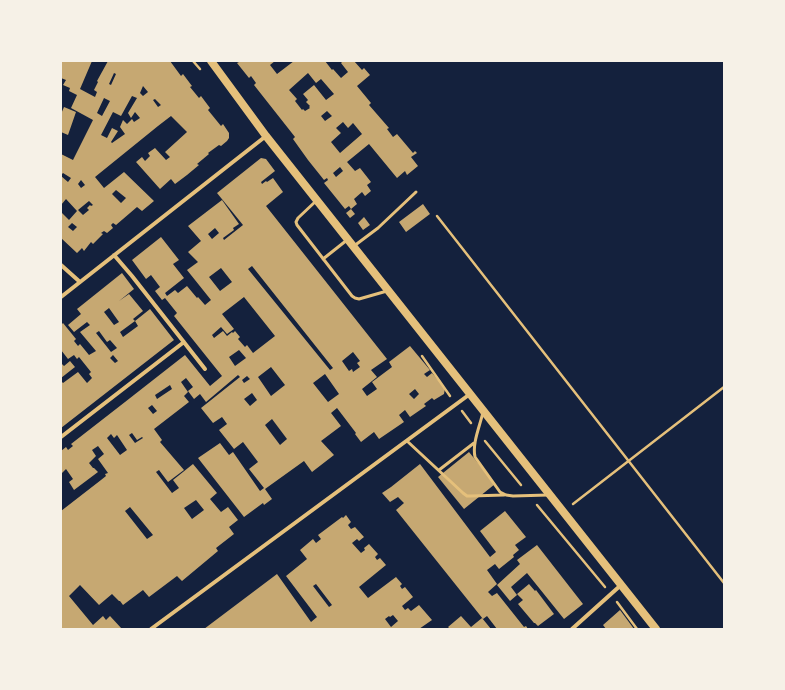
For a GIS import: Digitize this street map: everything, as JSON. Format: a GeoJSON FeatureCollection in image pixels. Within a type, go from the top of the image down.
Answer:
{"type":"FeatureCollection","features":[{"type":"Feature","properties":{"kind":"main road"},"geometry":{"type":"LineString","coordinates":[[211,61],[266,136],[656,629]]}},
{"type":"Feature","properties":{"kind":"street"},"geometry":{"type":"LineString","coordinates":[[61,297],[266,136]]}},
{"type":"Feature","properties":{"kind":"street"},"geometry":{"type":"LineString","coordinates":[[114,255],[205,369]]}},
{"type":"Feature","properties":{"kind":"street"},"geometry":{"type":"LineString","coordinates":[[61,265],[80,282]]}},
{"type":"Feature","properties":{"kind":"street"},"geometry":{"type":"LineString","coordinates":[[61,437],[184,342]]}},
{"type":"Feature","properties":{"kind":"street"},"geometry":{"type":"LineString","coordinates":[[151,629],[470,394]]}},
{"type":"Feature","properties":{"kind":"street"},"geometry":{"type":"LineString","coordinates":[[572,629],[621,585]]}},
{"type":"Feature","properties":{"kind":"lane"},"geometry":{"type":"LineString","coordinates":[[354,246],[378,228],[416,192]]}},
{"type":"Feature","properties":{"kind":"lane"},"geometry":{"type":"LineString","coordinates":[[317,200],[298,218],[296,222],[297,225],[352,296],[359,299],[388,290]]}},
{"type":"Feature","properties":{"kind":"lane"},"geometry":{"type":"LineString","coordinates":[[323,259],[348,239]]}},
{"type":"Feature","properties":{"kind":"lane"},"geometry":{"type":"LineString","coordinates":[[484,412],[475,443],[475,457],[500,492],[506,495]]}},
{"type":"Feature","properties":{"kind":"lane"},"geometry":{"type":"LineString","coordinates":[[407,441],[467,496],[549,495]]}},
{"type":"Feature","properties":{"kind":"lane"},"geometry":{"type":"LineString","coordinates":[[439,470],[475,443]]}},
{"type":"Feature","properties":{"kind":"path"},"geometry":{"type":"LineString","coordinates":[[438,216],[724,583]]}},
{"type":"Feature","properties":{"kind":"path"},"geometry":{"type":"LineString","coordinates":[[563,512],[576,500],[724,387]]}},
{"type":"Feature","properties":{"kind":"building"},"geometry":{"type":"Polygon","coordinates":[[[61,61],[92,61],[80,89],[95,97],[97,92],[94,90],[98,82],[97,81],[108,61],[170,61],[181,76],[183,74],[192,86],[190,87],[199,98],[201,96],[210,108],[208,110],[221,126],[223,124],[229,133],[229,138],[221,146],[219,145],[208,153],[209,154],[197,164],[199,165],[175,184],[171,179],[160,189],[136,162],[142,157],[145,161],[150,156],[148,153],[155,148],[166,160],[170,157],[165,152],[187,132],[171,116],[95,177],[104,188],[124,172],[154,201],[142,211],[137,207],[116,225],[113,223],[111,225],[113,228],[107,233],[104,231],[101,233],[103,234],[93,244],[91,242],[84,251],[82,248],[77,253],[61,238],[61,212],[69,220],[77,211],[66,199],[61,205],[61,176],[68,182],[71,178],[63,173],[61,175],[61,154],[73,160],[93,120],[71,108],[77,95],[69,91],[70,88],[63,85],[66,80],[61,78],[61,61]],[[114,73],[109,84],[111,85],[116,74],[114,73]],[[143,86],[140,93],[143,96],[148,92],[143,86]],[[132,96],[121,116],[113,112],[101,135],[107,138],[112,128],[118,131],[111,142],[112,143],[125,134],[120,127],[123,120],[127,124],[132,119],[134,122],[140,118],[135,112],[131,118],[128,113],[137,98],[132,96]],[[104,98],[97,113],[102,116],[110,101],[104,98]],[[155,99],[153,100],[158,107],[161,105],[155,99]],[[81,180],[78,184],[81,188],[85,185],[81,180]],[[116,190],[112,194],[121,203],[126,198],[116,190]],[[89,201],[78,210],[83,215],[89,210],[87,208],[90,205],[93,205],[89,201]],[[72,223],[68,227],[73,231],[77,227],[72,223]]]}},
{"type":"Feature","properties":{"kind":"building"},"geometry":{"type":"Polygon","coordinates":[[[275,61],[270,65],[277,74],[294,61],[325,61],[341,78],[348,72],[341,63],[343,61],[354,61],[362,70],[364,68],[370,75],[357,86],[371,103],[369,105],[389,128],[387,129],[393,137],[397,134],[413,153],[415,151],[417,153],[411,157],[418,166],[407,175],[405,171],[397,178],[369,144],[347,162],[355,171],[360,168],[371,182],[367,185],[371,191],[365,196],[362,192],[354,199],[357,204],[351,209],[349,206],[345,209],[324,183],[328,180],[327,178],[324,180],[308,160],[293,139],[295,137],[254,85],[256,83],[251,76],[249,78],[237,63],[275,61]],[[308,73],[289,90],[297,99],[295,101],[302,110],[303,109],[305,111],[310,108],[310,106],[306,102],[308,100],[303,94],[314,85],[326,100],[334,94],[321,79],[316,83],[308,73]],[[327,111],[321,116],[325,121],[332,116],[327,111]],[[343,122],[336,128],[341,133],[331,142],[340,153],[362,134],[353,123],[348,128],[343,122]],[[340,167],[333,173],[336,177],[343,171],[340,167]]]}},
{"type":"Feature","properties":{"kind":"building"},"geometry":{"type":"Polygon","coordinates":[[[64,107],[76,112],[68,135],[61,132],[61,114],[64,107]]]}},
{"type":"Feature","properties":{"kind":"building"},"geometry":{"type":"Polygon","coordinates":[[[261,158],[266,159],[275,171],[261,182],[262,184],[273,178],[283,192],[266,206],[387,359],[371,370],[377,377],[362,389],[367,396],[377,389],[372,382],[392,367],[389,362],[410,346],[430,370],[424,374],[427,377],[432,373],[445,388],[444,394],[434,400],[432,398],[424,404],[426,406],[410,417],[405,410],[399,415],[404,422],[379,439],[374,432],[361,442],[337,408],[331,413],[341,426],[321,441],[334,455],[312,472],[304,461],[265,489],[272,499],[264,505],[263,503],[244,517],[198,458],[220,443],[229,455],[233,452],[260,491],[264,488],[249,469],[258,462],[243,442],[234,449],[219,430],[227,424],[222,417],[213,423],[201,408],[240,377],[238,375],[206,402],[200,394],[194,399],[188,391],[193,387],[186,378],[181,382],[188,392],[184,396],[189,402],[154,429],[162,440],[160,442],[184,470],[168,482],[159,470],[156,472],[172,493],[179,488],[173,480],[193,464],[217,493],[210,499],[221,512],[228,507],[238,520],[229,527],[234,534],[216,548],[218,551],[182,581],[177,576],[149,597],[143,590],[123,605],[112,594],[99,605],[80,585],[69,596],[93,625],[103,616],[106,620],[110,616],[122,629],[61,629],[61,511],[108,473],[98,459],[104,454],[98,446],[92,450],[96,456],[89,463],[98,472],[74,490],[69,482],[73,479],[66,469],[62,473],[61,471],[61,451],[66,447],[68,450],[73,446],[71,444],[185,355],[210,386],[222,376],[174,316],[177,313],[165,298],[162,300],[155,291],[160,287],[151,275],[146,279],[132,260],[161,237],[179,260],[173,264],[184,278],[165,293],[167,296],[175,290],[178,293],[187,286],[205,305],[211,300],[187,270],[198,262],[188,252],[201,241],[188,226],[222,200],[239,224],[233,228],[234,230],[223,238],[224,240],[243,225],[217,193],[261,158]],[[215,228],[208,234],[212,239],[219,233],[215,228]],[[252,266],[248,269],[330,370],[333,368],[252,266]],[[221,268],[209,277],[220,291],[232,282],[221,268]],[[244,297],[222,314],[234,329],[227,334],[221,327],[212,335],[214,338],[223,331],[227,336],[235,331],[240,337],[238,339],[245,347],[247,345],[253,353],[275,336],[244,297]],[[239,350],[229,357],[235,366],[246,358],[239,350]],[[353,352],[342,361],[349,371],[352,369],[353,372],[360,367],[357,363],[360,361],[353,352]],[[271,367],[258,377],[271,396],[285,385],[271,367]],[[325,374],[313,383],[328,402],[339,394],[325,374]],[[247,376],[242,380],[244,383],[250,379],[247,376]],[[170,385],[155,395],[157,399],[172,389],[170,385]],[[415,389],[409,394],[414,399],[419,394],[415,389]],[[252,393],[244,399],[250,406],[257,400],[252,393]],[[152,405],[148,408],[153,414],[157,411],[152,405]],[[272,419],[265,425],[280,445],[287,439],[272,419]],[[132,433],[129,435],[135,443],[143,438],[142,437],[137,440],[132,433]],[[111,434],[107,438],[120,455],[127,450],[117,435],[114,438],[111,434]],[[196,500],[184,508],[192,519],[204,510],[196,500]],[[130,507],[125,511],[147,539],[153,535],[130,507]]]}},
{"type":"Feature","properties":{"kind":"building"},"geometry":{"type":"Polygon","coordinates":[[[423,204],[430,214],[406,232],[399,222],[423,204]]]}},
{"type":"Feature","properties":{"kind":"building"},"geometry":{"type":"Polygon","coordinates":[[[351,209],[355,214],[350,218],[346,213],[351,209]]]}},
{"type":"Feature","properties":{"kind":"building"},"geometry":{"type":"Polygon","coordinates":[[[364,217],[370,225],[363,230],[358,223],[364,217]]]}},
{"type":"Feature","properties":{"kind":"building"},"geometry":{"type":"Polygon","coordinates":[[[122,273],[134,289],[119,301],[129,294],[143,311],[133,319],[135,321],[150,309],[174,340],[61,428],[61,381],[63,383],[78,372],[87,383],[92,378],[89,374],[91,372],[79,357],[77,359],[74,355],[68,359],[61,350],[61,325],[63,323],[76,339],[74,341],[78,346],[80,344],[89,355],[96,351],[80,332],[90,325],[87,322],[74,332],[68,325],[81,314],[77,309],[122,273]],[[109,308],[104,312],[114,325],[119,322],[109,308]],[[135,321],[120,332],[123,337],[138,326],[135,321]],[[99,331],[96,333],[111,352],[117,348],[110,340],[107,342],[99,331]],[[113,355],[110,358],[115,363],[118,361],[113,355]]]}},
{"type":"Feature","properties":{"kind":"building"},"geometry":{"type":"Polygon","coordinates":[[[70,361],[75,367],[61,378],[61,363],[64,366],[70,361]]]}},
{"type":"Feature","properties":{"kind":"building"},"geometry":{"type":"Polygon","coordinates":[[[469,452],[495,484],[464,509],[438,477],[469,452]]]}},
{"type":"Feature","properties":{"kind":"building"},"geometry":{"type":"Polygon","coordinates":[[[420,464],[490,557],[496,552],[480,531],[505,511],[526,537],[515,545],[519,550],[513,555],[514,557],[499,569],[495,564],[487,570],[497,584],[488,592],[492,596],[497,593],[524,627],[526,626],[528,629],[497,629],[487,616],[483,619],[396,510],[404,503],[398,497],[390,502],[382,493],[420,464]]]}},
{"type":"Feature","properties":{"kind":"building"},"geometry":{"type":"Polygon","coordinates":[[[346,515],[351,522],[348,525],[351,529],[355,527],[364,537],[359,541],[357,539],[352,543],[361,553],[369,544],[378,554],[375,557],[377,560],[380,558],[386,565],[359,587],[368,598],[396,577],[402,584],[400,586],[402,589],[405,587],[413,597],[402,606],[405,610],[408,608],[411,611],[419,605],[432,620],[419,629],[204,629],[277,574],[311,622],[317,617],[286,576],[307,559],[300,550],[313,539],[316,543],[321,539],[318,535],[342,517],[343,518],[346,515]],[[316,584],[313,586],[329,607],[332,605],[316,584]],[[393,615],[385,619],[391,627],[398,621],[393,615]]]}},
{"type":"Feature","properties":{"kind":"building"},"geometry":{"type":"Polygon","coordinates":[[[537,545],[583,604],[564,619],[527,573],[511,587],[517,595],[510,601],[497,585],[520,564],[517,560],[537,545]]]}},
{"type":"Feature","properties":{"kind":"building"},"geometry":{"type":"Polygon","coordinates":[[[529,584],[535,591],[536,590],[554,614],[538,626],[518,604],[523,600],[517,594],[529,584]]]}},
{"type":"Feature","properties":{"kind":"building"},"geometry":{"type":"Polygon","coordinates":[[[620,610],[634,629],[606,629],[603,625],[620,610]]]}},
{"type":"Feature","properties":{"kind":"building"},"geometry":{"type":"Polygon","coordinates":[[[461,616],[471,627],[482,618],[491,629],[450,629],[448,627],[461,616]]]}}]}
